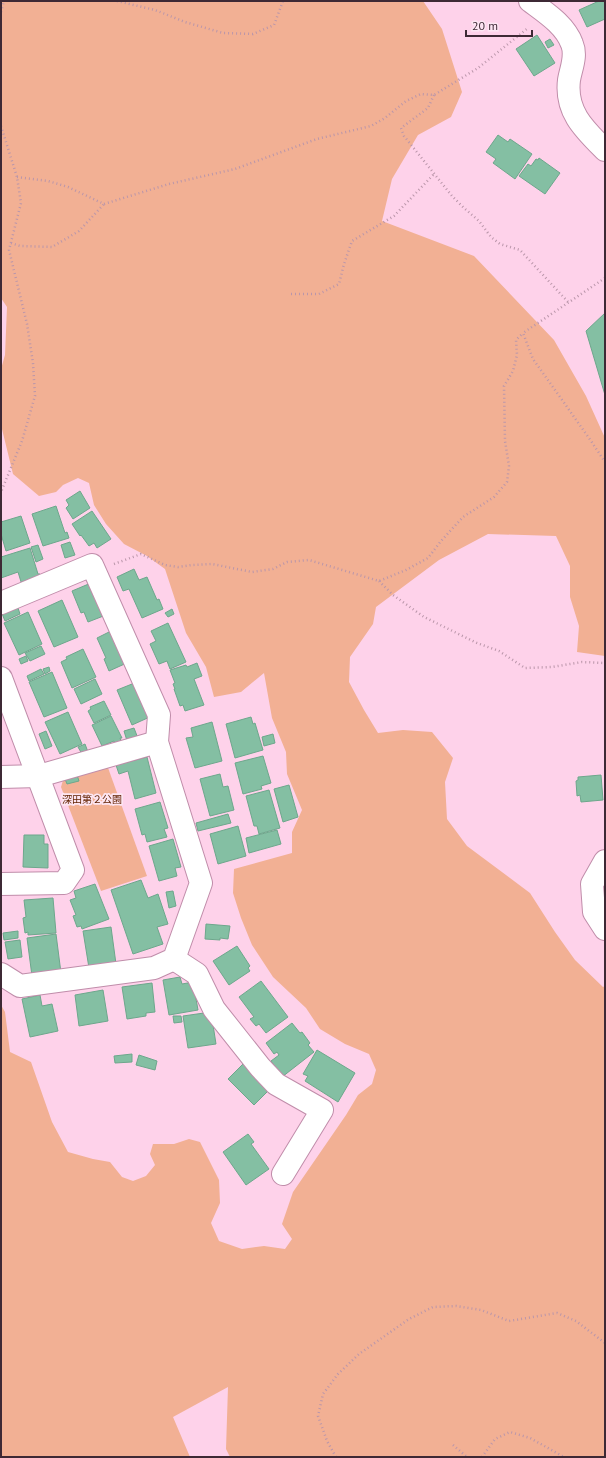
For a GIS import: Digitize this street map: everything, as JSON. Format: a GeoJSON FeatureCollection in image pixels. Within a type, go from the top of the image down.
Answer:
{"type":"FeatureCollection","features":[{"type":"Feature","properties":{"kind":"street"},"geometry":{"type":"LineString","coordinates":[[538,7],[559,24],[573,45],[574,59],[569,80],[569,97],[577,119],[605,150]]}},
{"type":"Feature","properties":{"kind":"street"},"geometry":{"type":"LineString","coordinates":[[1,602],[92,565],[159,716],[157,742],[201,884],[174,959],[154,968],[20,986],[1,974]]}},
{"type":"Feature","properties":{"kind":"street"},"geometry":{"type":"LineString","coordinates":[[1,678],[73,870],[64,883],[1,884]]}},
{"type":"Feature","properties":{"kind":"street"},"geometry":{"type":"LineString","coordinates":[[1,777],[39,776],[157,742]]}},
{"type":"Feature","properties":{"kind":"street"},"geometry":{"type":"LineString","coordinates":[[605,861],[592,884],[594,912],[605,929]]}},
{"type":"Feature","properties":{"kind":"street"},"geometry":{"type":"LineString","coordinates":[[174,959],[197,974],[214,1009],[260,1067],[276,1084],[322,1110],[283,1174]]}},
{"type":"Feature","properties":{"kind":"path"},"geometry":{"type":"LineString","coordinates":[[1,12],[4,1]]}},
{"type":"Feature","properties":{"kind":"path"},"geometry":{"type":"LineString","coordinates":[[117,1],[155,10],[185,22],[222,33],[253,34],[274,25],[283,1]]}},
{"type":"Feature","properties":{"kind":"path"},"geometry":{"type":"LineString","coordinates":[[538,7],[478,68],[434,95],[428,108],[401,128],[404,136],[434,174],[464,208],[479,221],[491,237],[500,244],[520,250],[569,303]]}},
{"type":"Feature","properties":{"kind":"path"},"geometry":{"type":"LineString","coordinates":[[11,243],[20,246],[52,247],[79,232],[104,204],[170,184],[235,169],[317,139],[371,126],[385,118],[406,101],[421,94],[434,95]]}},
{"type":"Feature","properties":{"kind":"path"},"geometry":{"type":"LineString","coordinates":[[1,126],[17,177],[21,203],[9,250],[27,324],[33,363],[34,396],[22,441],[1,492]]}},
{"type":"Feature","properties":{"kind":"path"},"geometry":{"type":"LineString","coordinates":[[290,294],[319,294],[339,284],[352,241],[394,216],[434,174]]}},
{"type":"Feature","properties":{"kind":"path"},"geometry":{"type":"LineString","coordinates":[[17,177],[48,180],[68,187],[104,204]]}},
{"type":"Feature","properties":{"kind":"path"},"geometry":{"type":"LineString","coordinates":[[379,581],[406,570],[428,558],[462,517],[494,497],[507,482],[509,466],[506,441],[504,386],[513,372],[516,361],[516,340],[523,333],[547,316],[605,278]]}},
{"type":"Feature","properties":{"kind":"path"},"geometry":{"type":"LineString","coordinates":[[523,333],[533,359],[590,438],[605,462]]}},
{"type":"Feature","properties":{"kind":"path"},"geometry":{"type":"LineString","coordinates":[[96,573],[121,561],[141,554],[165,565],[178,567],[192,564],[212,564],[252,572],[273,569],[287,562],[309,560],[379,581],[392,595],[424,617],[477,643],[499,651],[525,668],[552,667],[582,662],[605,663]]}},
{"type":"Feature","properties":{"kind":"path"},"geometry":{"type":"LineString","coordinates":[[336,1457],[327,1442],[318,1416],[323,1394],[338,1374],[359,1354],[409,1319],[433,1308],[456,1306],[481,1310],[509,1322],[557,1313],[576,1322],[605,1343]]}},
{"type":"Feature","properties":{"kind":"path"},"geometry":{"type":"LineString","coordinates":[[482,1457],[495,1439],[510,1432],[530,1438],[564,1457]]}},
{"type":"Feature","properties":{"kind":"path"},"geometry":{"type":"LineString","coordinates":[[453,1445],[467,1457]]}},
{"type":"Feature","properties":{"kind":"green space"},"geometry":{"type":"Polygon","coordinates":[[[1,1],[423,1],[442,29],[462,92],[451,117],[418,135],[392,179],[382,221],[474,256],[554,340],[586,396],[605,438],[605,656],[577,652],[579,626],[570,597],[570,566],[556,536],[488,534],[439,560],[376,607],[373,624],[350,657],[349,682],[378,733],[403,730],[432,732],[453,758],[445,782],[447,819],[467,846],[530,893],[575,960],[603,987],[605,986],[605,1457],[230,1457],[226,1449],[228,1387],[173,1417],[190,1457],[1,1457],[1,1005],[5,1012],[10,1052],[31,1062],[52,1122],[68,1152],[110,1162],[122,1177],[133,1181],[146,1176],[155,1165],[150,1154],[153,1144],[174,1144],[189,1139],[200,1142],[219,1180],[220,1203],[211,1223],[219,1241],[242,1249],[264,1246],[285,1249],[292,1239],[282,1224],[293,1192],[358,1095],[372,1084],[376,1070],[369,1054],[345,1044],[320,1029],[306,1008],[273,977],[252,945],[233,893],[234,869],[292,853],[292,832],[302,810],[287,774],[286,752],[272,718],[264,673],[241,692],[214,697],[206,667],[186,633],[165,569],[147,556],[124,544],[106,524],[94,505],[89,483],[78,478],[63,485],[56,492],[39,496],[13,474],[1,425],[1,369],[5,355],[7,307],[1,298],[1,1]]]}},
{"type":"Feature","properties":{"kind":"green space","name":"深田第２公園"},"geometry":{"type":"Polygon","coordinates":[[[107,765],[147,876],[101,891],[61,787],[64,777],[107,765]]]}},
{"type":"Feature","properties":{"kind":"building"},"geometry":{"type":"Polygon","coordinates":[[[599,1],[605,1],[605,19],[587,27],[579,10],[599,1]]]}},
{"type":"Feature","properties":{"kind":"building"},"geometry":{"type":"Polygon","coordinates":[[[537,35],[555,63],[534,76],[516,49],[537,35]]]}},
{"type":"Feature","properties":{"kind":"building"},"geometry":{"type":"Polygon","coordinates":[[[550,39],[554,45],[548,48],[545,42],[550,39]]]}},
{"type":"Feature","properties":{"kind":"building"},"geometry":{"type":"Polygon","coordinates":[[[498,135],[508,142],[510,139],[532,154],[515,179],[493,163],[496,159],[486,152],[498,135]]]}},
{"type":"Feature","properties":{"kind":"building"},"geometry":{"type":"Polygon","coordinates":[[[539,158],[560,173],[545,194],[519,176],[528,164],[531,166],[536,159],[538,160],[539,158]]]}},
{"type":"Feature","properties":{"kind":"building"},"geometry":{"type":"Polygon","coordinates":[[[605,313],[605,395],[586,331],[605,313]]]}},
{"type":"Feature","properties":{"kind":"building"},"geometry":{"type":"Polygon","coordinates":[[[80,491],[90,508],[73,519],[66,508],[69,505],[66,500],[80,491]]]}},
{"type":"Feature","properties":{"kind":"building"},"geometry":{"type":"Polygon","coordinates":[[[56,506],[65,533],[67,532],[69,538],[43,546],[32,514],[56,506]]]}},
{"type":"Feature","properties":{"kind":"building"},"geometry":{"type":"Polygon","coordinates":[[[92,511],[111,539],[97,548],[94,543],[89,546],[72,524],[92,511]]]}},
{"type":"Feature","properties":{"kind":"building"},"geometry":{"type":"Polygon","coordinates":[[[21,516],[30,543],[6,551],[1,534],[1,522],[21,516]]]}},
{"type":"Feature","properties":{"kind":"building"},"geometry":{"type":"Polygon","coordinates":[[[70,542],[75,555],[65,558],[61,545],[70,542]]]}},
{"type":"Feature","properties":{"kind":"building"},"geometry":{"type":"Polygon","coordinates":[[[38,545],[43,559],[36,562],[31,547],[38,545]]]}},
{"type":"Feature","properties":{"kind":"building"},"geometry":{"type":"Polygon","coordinates":[[[30,548],[38,574],[40,574],[42,579],[22,585],[18,572],[1,578],[1,557],[30,548]]]}},
{"type":"Feature","properties":{"kind":"building"},"geometry":{"type":"Polygon","coordinates":[[[134,569],[139,580],[147,577],[157,600],[159,599],[163,609],[142,618],[129,589],[123,591],[117,577],[134,569]]]}},
{"type":"Feature","properties":{"kind":"building"},"geometry":{"type":"Polygon","coordinates":[[[91,583],[106,615],[88,622],[84,612],[81,613],[72,591],[91,583]]]}},
{"type":"Feature","properties":{"kind":"building"},"geometry":{"type":"Polygon","coordinates":[[[62,600],[78,637],[54,647],[38,611],[62,600]]]}},
{"type":"Feature","properties":{"kind":"building"},"geometry":{"type":"Polygon","coordinates":[[[17,605],[20,614],[5,621],[1,611],[17,605]]]}},
{"type":"Feature","properties":{"kind":"building"},"geometry":{"type":"Polygon","coordinates":[[[172,609],[174,614],[168,617],[165,613],[172,609]]]}},
{"type":"Feature","properties":{"kind":"building"},"geometry":{"type":"Polygon","coordinates":[[[28,612],[42,644],[19,655],[4,623],[28,612]]]}},
{"type":"Feature","properties":{"kind":"building"},"geometry":{"type":"Polygon","coordinates":[[[168,623],[186,662],[170,669],[167,661],[159,664],[150,644],[156,641],[151,631],[168,623]]]}},
{"type":"Feature","properties":{"kind":"building"},"geometry":{"type":"Polygon","coordinates":[[[111,631],[129,662],[109,671],[104,659],[106,658],[97,638],[111,631]]]}},
{"type":"Feature","properties":{"kind":"building"},"geometry":{"type":"Polygon","coordinates":[[[41,646],[45,654],[30,661],[25,653],[41,646]]]}},
{"type":"Feature","properties":{"kind":"building"},"geometry":{"type":"Polygon","coordinates":[[[83,649],[96,677],[72,688],[61,662],[67,659],[66,657],[83,649]]]}},
{"type":"Feature","properties":{"kind":"building"},"geometry":{"type":"Polygon","coordinates":[[[26,656],[28,661],[21,664],[19,659],[26,656]]]}},
{"type":"Feature","properties":{"kind":"building"},"geometry":{"type":"Polygon","coordinates":[[[197,663],[202,676],[194,679],[204,705],[185,711],[183,705],[180,706],[174,689],[173,684],[175,683],[170,670],[186,665],[187,667],[197,663]]]}},
{"type":"Feature","properties":{"kind":"building"},"geometry":{"type":"Polygon","coordinates":[[[49,667],[50,671],[45,674],[43,669],[49,667]]]}},
{"type":"Feature","properties":{"kind":"building"},"geometry":{"type":"Polygon","coordinates":[[[41,669],[44,674],[29,681],[27,676],[41,669]]]}},
{"type":"Feature","properties":{"kind":"building"},"geometry":{"type":"Polygon","coordinates":[[[52,672],[67,708],[44,717],[29,682],[52,672]]]}},
{"type":"Feature","properties":{"kind":"building"},"geometry":{"type":"Polygon","coordinates":[[[95,679],[102,694],[81,704],[74,689],[95,679]]]}},
{"type":"Feature","properties":{"kind":"building"},"geometry":{"type":"Polygon","coordinates":[[[137,682],[152,716],[132,725],[117,690],[137,682]]]}},
{"type":"Feature","properties":{"kind":"building"},"geometry":{"type":"Polygon","coordinates":[[[104,701],[111,715],[94,723],[88,711],[91,709],[90,707],[104,701]]]}},
{"type":"Feature","properties":{"kind":"building"},"geometry":{"type":"Polygon","coordinates":[[[68,712],[82,744],[60,754],[45,722],[68,712]]]}},
{"type":"Feature","properties":{"kind":"building"},"geometry":{"type":"Polygon","coordinates":[[[111,716],[122,738],[120,738],[122,743],[116,746],[114,741],[102,746],[92,725],[111,716]]]}},
{"type":"Feature","properties":{"kind":"building"},"geometry":{"type":"Polygon","coordinates":[[[251,717],[253,724],[255,723],[263,750],[235,758],[226,724],[251,717]]]}},
{"type":"Feature","properties":{"kind":"building"},"geometry":{"type":"Polygon","coordinates":[[[212,722],[222,761],[195,768],[186,738],[193,737],[191,728],[212,722]]]}},
{"type":"Feature","properties":{"kind":"building"},"geometry":{"type":"Polygon","coordinates":[[[134,728],[139,741],[128,744],[124,731],[134,728]]]}},
{"type":"Feature","properties":{"kind":"building"},"geometry":{"type":"Polygon","coordinates":[[[46,731],[52,746],[45,749],[39,734],[46,731]]]}},
{"type":"Feature","properties":{"kind":"building"},"geometry":{"type":"Polygon","coordinates":[[[273,734],[275,743],[264,746],[262,737],[273,734]]]}},
{"type":"Feature","properties":{"kind":"building"},"geometry":{"type":"Polygon","coordinates":[[[85,744],[88,752],[82,754],[78,747],[85,744]]]}},
{"type":"Feature","properties":{"kind":"building"},"geometry":{"type":"Polygon","coordinates":[[[263,756],[271,783],[261,786],[262,789],[243,794],[235,763],[263,756]]]}},
{"type":"Feature","properties":{"kind":"building"},"geometry":{"type":"Polygon","coordinates":[[[147,757],[156,793],[135,799],[128,771],[119,774],[116,765],[147,757]]]}},
{"type":"Feature","properties":{"kind":"building"},"geometry":{"type":"Polygon","coordinates":[[[220,774],[223,787],[228,786],[234,810],[210,816],[200,779],[220,774]]]}},
{"type":"Feature","properties":{"kind":"building"},"geometry":{"type":"Polygon","coordinates":[[[77,775],[79,781],[67,784],[65,779],[77,775]]]}},
{"type":"Feature","properties":{"kind":"building"},"geometry":{"type":"Polygon","coordinates":[[[601,775],[603,800],[581,802],[580,795],[577,796],[576,781],[578,780],[578,777],[601,775]]]}},
{"type":"Feature","properties":{"kind":"building"},"geometry":{"type":"Polygon","coordinates":[[[289,785],[298,817],[283,822],[274,789],[289,785]]]}},
{"type":"Feature","properties":{"kind":"building"},"geometry":{"type":"Polygon","coordinates":[[[269,790],[280,828],[259,834],[257,826],[254,826],[246,796],[269,790]]]}},
{"type":"Feature","properties":{"kind":"building"},"geometry":{"type":"Polygon","coordinates":[[[160,802],[168,828],[164,829],[167,837],[147,842],[145,834],[142,835],[135,809],[160,802]]]}},
{"type":"Feature","properties":{"kind":"building"},"geometry":{"type":"Polygon","coordinates":[[[228,814],[231,823],[198,831],[196,823],[228,814]]]}},
{"type":"Feature","properties":{"kind":"building"},"geometry":{"type":"Polygon","coordinates":[[[238,826],[246,856],[218,864],[210,834],[238,826]]]}},
{"type":"Feature","properties":{"kind":"building"},"geometry":{"type":"Polygon","coordinates":[[[277,830],[281,844],[249,853],[246,838],[277,830]]]}},
{"type":"Feature","properties":{"kind":"building"},"geometry":{"type":"Polygon","coordinates":[[[24,835],[44,835],[44,844],[48,844],[48,868],[23,867],[24,835]]]}},
{"type":"Feature","properties":{"kind":"building"},"geometry":{"type":"Polygon","coordinates":[[[173,839],[181,867],[175,868],[177,876],[159,881],[149,846],[173,839]]]}},
{"type":"Feature","properties":{"kind":"building"},"geometry":{"type":"Polygon","coordinates":[[[141,880],[148,898],[158,894],[168,924],[157,927],[163,944],[133,954],[111,890],[141,880]]]}},
{"type":"Feature","properties":{"kind":"building"},"geometry":{"type":"Polygon","coordinates":[[[95,884],[109,919],[82,929],[81,926],[77,927],[73,916],[76,915],[70,900],[76,898],[74,891],[95,884]]]}},
{"type":"Feature","properties":{"kind":"building"},"geometry":{"type":"Polygon","coordinates":[[[173,891],[176,906],[169,908],[166,892],[173,891]]]}},
{"type":"Feature","properties":{"kind":"building"},"geometry":{"type":"Polygon","coordinates":[[[53,898],[56,933],[28,935],[28,932],[25,933],[23,918],[26,917],[24,900],[53,898]]]}},
{"type":"Feature","properties":{"kind":"building"},"geometry":{"type":"Polygon","coordinates":[[[206,924],[230,926],[228,939],[205,939],[206,924]]]}},
{"type":"Feature","properties":{"kind":"building"},"geometry":{"type":"Polygon","coordinates":[[[111,927],[116,964],[89,968],[83,931],[111,927]]]}},
{"type":"Feature","properties":{"kind":"building"},"geometry":{"type":"Polygon","coordinates":[[[18,931],[18,938],[4,940],[3,933],[18,931]]]}},
{"type":"Feature","properties":{"kind":"building"},"geometry":{"type":"Polygon","coordinates":[[[56,934],[61,973],[32,976],[27,938],[56,934]]]}},
{"type":"Feature","properties":{"kind":"building"},"geometry":{"type":"Polygon","coordinates":[[[20,940],[22,957],[8,959],[5,942],[20,940]]]}},
{"type":"Feature","properties":{"kind":"building"},"geometry":{"type":"Polygon","coordinates":[[[237,946],[250,966],[248,968],[250,971],[229,985],[213,961],[237,946]]]}},
{"type":"Feature","properties":{"kind":"building"},"geometry":{"type":"Polygon","coordinates":[[[180,977],[182,984],[193,982],[198,1010],[169,1015],[163,980],[180,977]]]}},
{"type":"Feature","properties":{"kind":"building"},"geometry":{"type":"Polygon","coordinates":[[[261,981],[288,1017],[266,1033],[259,1024],[256,1026],[250,1019],[254,1017],[239,997],[261,981]]]}},
{"type":"Feature","properties":{"kind":"building"},"geometry":{"type":"Polygon","coordinates":[[[152,983],[155,1012],[146,1013],[146,1016],[127,1019],[122,987],[152,983]]]}},
{"type":"Feature","properties":{"kind":"building"},"geometry":{"type":"Polygon","coordinates":[[[103,990],[108,1021],[79,1026],[75,995],[103,990]]]}},
{"type":"Feature","properties":{"kind":"building"},"geometry":{"type":"Polygon","coordinates":[[[40,995],[42,1006],[52,1004],[58,1031],[30,1037],[22,999],[40,995]]]}},
{"type":"Feature","properties":{"kind":"building"},"geometry":{"type":"Polygon","coordinates":[[[211,1012],[216,1044],[188,1048],[183,1016],[211,1012]]]}},
{"type":"Feature","properties":{"kind":"building"},"geometry":{"type":"Polygon","coordinates":[[[173,1016],[181,1016],[182,1022],[174,1023],[173,1016]]]}},
{"type":"Feature","properties":{"kind":"building"},"geometry":{"type":"Polygon","coordinates":[[[292,1023],[300,1033],[302,1032],[310,1043],[308,1045],[314,1052],[282,1077],[272,1065],[273,1064],[271,1061],[279,1055],[277,1052],[274,1054],[266,1043],[292,1023]]]}},
{"type":"Feature","properties":{"kind":"building"},"geometry":{"type":"Polygon","coordinates":[[[317,1050],[355,1073],[338,1102],[305,1081],[308,1076],[303,1074],[317,1050]]]}},
{"type":"Feature","properties":{"kind":"building"},"geometry":{"type":"Polygon","coordinates":[[[132,1054],[132,1062],[115,1063],[114,1056],[132,1054]]]}},
{"type":"Feature","properties":{"kind":"building"},"geometry":{"type":"Polygon","coordinates":[[[139,1055],[157,1061],[155,1070],[136,1065],[139,1055]]]}},
{"type":"Feature","properties":{"kind":"building"},"geometry":{"type":"Polygon","coordinates":[[[243,1064],[269,1090],[254,1105],[228,1079],[243,1064]]]}},
{"type":"Feature","properties":{"kind":"building"},"geometry":{"type":"Polygon","coordinates":[[[248,1134],[254,1142],[251,1144],[269,1169],[246,1185],[223,1152],[248,1134]]]}}]}
